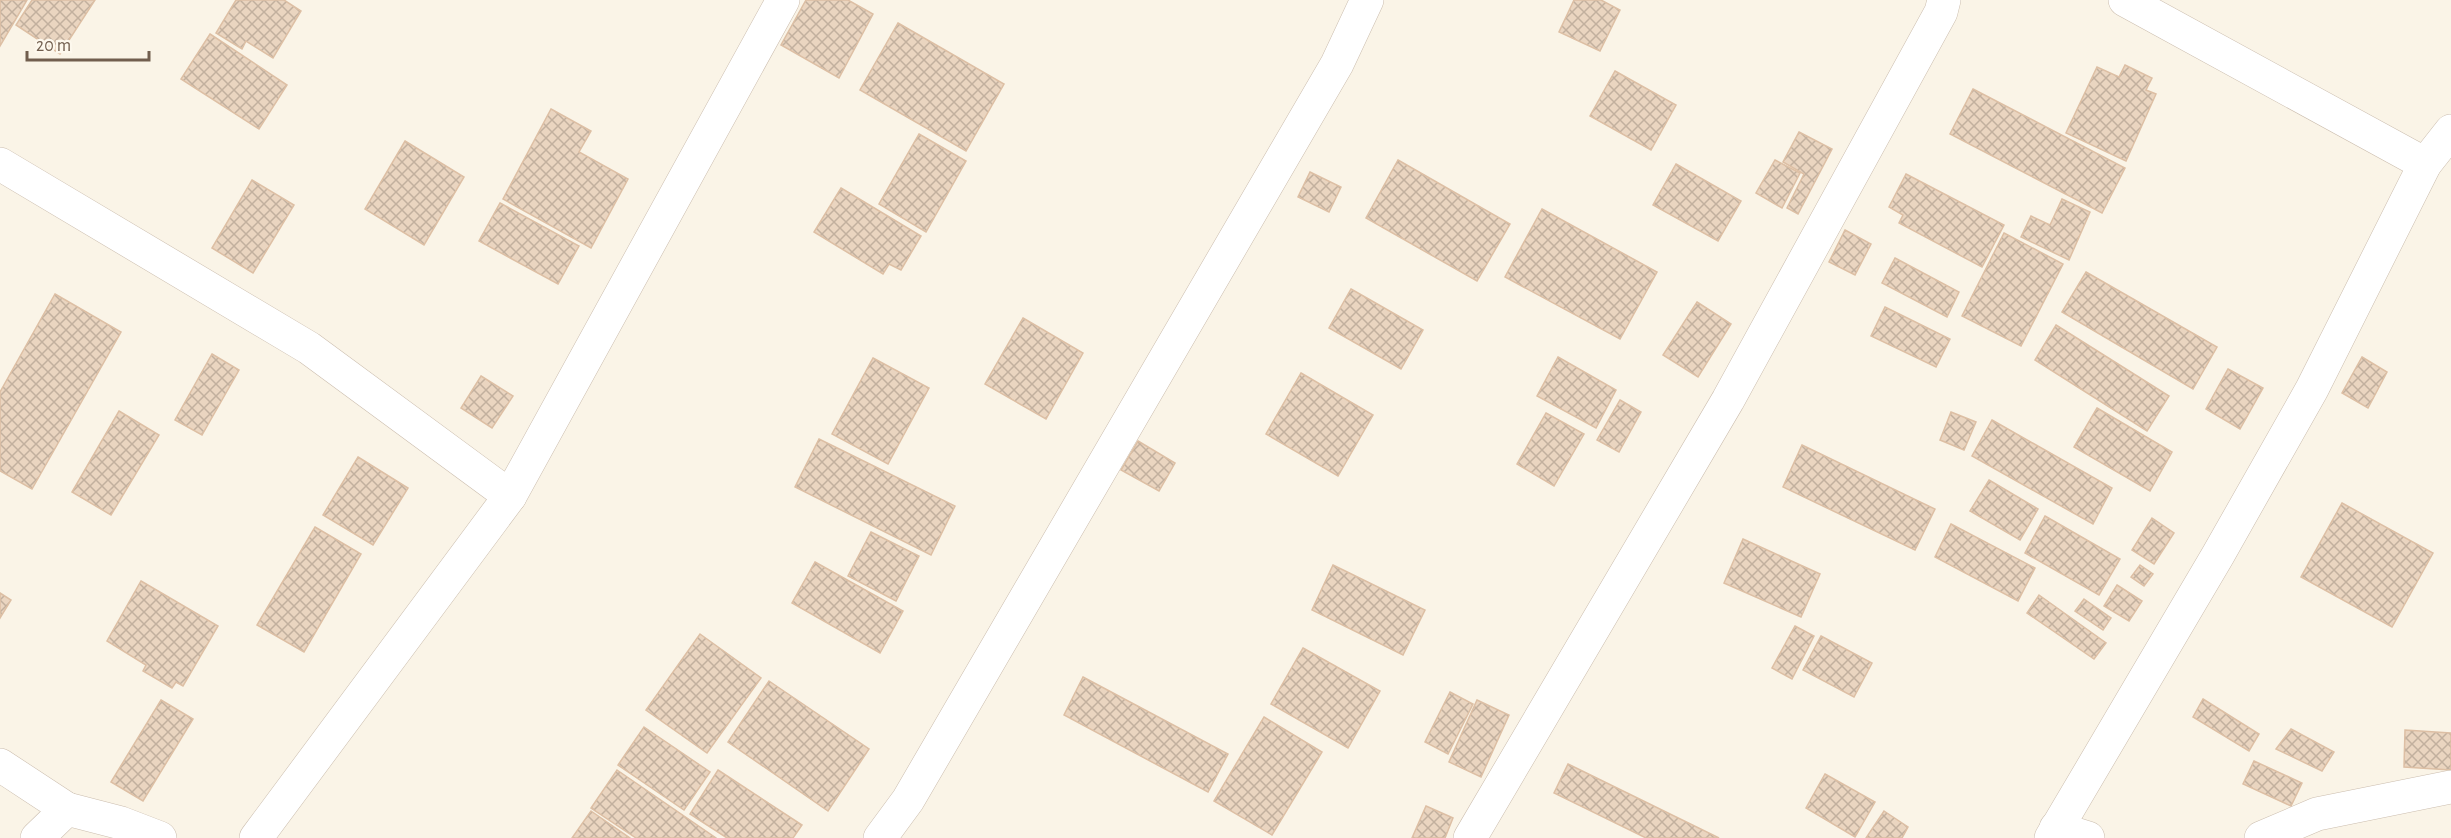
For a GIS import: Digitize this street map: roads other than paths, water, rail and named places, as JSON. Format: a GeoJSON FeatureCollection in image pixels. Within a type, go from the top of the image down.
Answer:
{"type":"FeatureCollection","features":[{"type":"Feature","properties":{"kind":"street"},"geometry":{"type":"LineString","coordinates":[[256,838],[510,496],[783,0]]}},
{"type":"Feature","properties":{"kind":"street"},"geometry":{"type":"LineString","coordinates":[[880,838],[908,800],[1326,85],[1367,0]]}},
{"type":"Feature","properties":{"kind":"street"},"geometry":{"type":"LineString","coordinates":[[1470,838],[1728,400],[1941,12],[1944,0]]}},
{"type":"Feature","properties":{"kind":"street"},"geometry":{"type":"LineString","coordinates":[[2125,0],[2425,164]]}},
{"type":"Feature","properties":{"kind":"street"},"geometry":{"type":"LineString","coordinates":[[2088,838],[2054,833],[2218,555],[2312,389],[2425,164],[2451,131]]}},
{"type":"Feature","properties":{"kind":"street"},"geometry":{"type":"LineString","coordinates":[[0,164],[309,348],[510,496]]}},
{"type":"Feature","properties":{"kind":"street"},"geometry":{"type":"LineString","coordinates":[[0,765],[67,809],[121,823],[160,838]]}},
{"type":"Feature","properties":{"kind":"street"},"geometry":{"type":"LineString","coordinates":[[2261,838],[2317,813],[2451,787]]}},
{"type":"Feature","properties":{"kind":"street"},"geometry":{"type":"LineString","coordinates":[[37,838],[67,809]]}}]}
